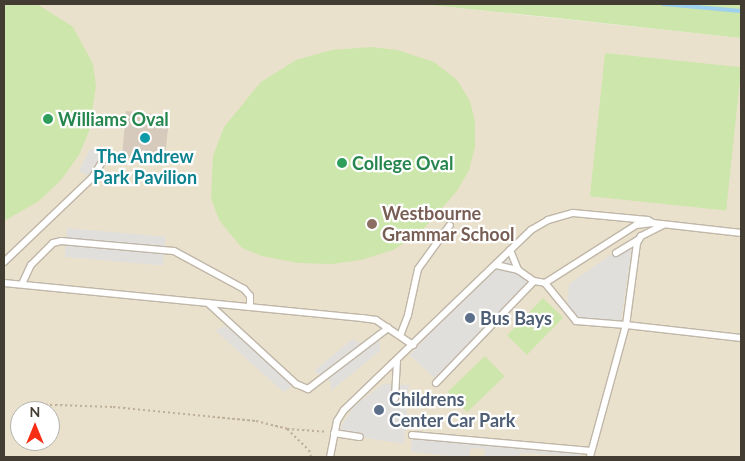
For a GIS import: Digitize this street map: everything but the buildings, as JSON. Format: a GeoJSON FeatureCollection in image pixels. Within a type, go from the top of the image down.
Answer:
{"type":"FeatureCollection","features":[{"type":"Feature","properties":{"kind":"lane"},"geometry":{"type":"LineString","coordinates":[[4,262],[92,178],[105,157]]}},
{"type":"Feature","properties":{"kind":"lane"},"geometry":{"type":"LineString","coordinates":[[330,457],[334,433],[344,410],[531,230],[573,213],[648,220],[653,223]]}},
{"type":"Feature","properties":{"kind":"lane"},"geometry":{"type":"LineString","coordinates":[[545,283],[623,231],[653,223],[741,233]]}},
{"type":"Feature","properties":{"kind":"lane"},"geometry":{"type":"LineString","coordinates":[[616,253],[665,224]]}},
{"type":"Feature","properties":{"kind":"lane"},"geometry":{"type":"LineString","coordinates":[[400,336],[418,269],[450,225]]}},
{"type":"Feature","properties":{"kind":"lane"},"geometry":{"type":"LineString","coordinates":[[412,435],[590,454],[626,325],[639,239]]}},
{"type":"Feature","properties":{"kind":"lane"},"geometry":{"type":"LineString","coordinates":[[22,284],[31,265],[53,243],[61,241],[174,251],[244,289],[250,296],[250,307]]}},
{"type":"Feature","properties":{"kind":"lane"},"geometry":{"type":"LineString","coordinates":[[510,250],[518,270]]}},
{"type":"Feature","properties":{"kind":"lane"},"geometry":{"type":"LineString","coordinates":[[496,264],[518,270],[534,281],[545,283],[576,321],[741,338]]}},
{"type":"Feature","properties":{"kind":"lane"},"geometry":{"type":"LineString","coordinates":[[436,383],[534,281]]}},
{"type":"Feature","properties":{"kind":"lane"},"geometry":{"type":"LineString","coordinates":[[4,282],[376,320],[413,345]]}},
{"type":"Feature","properties":{"kind":"lane"},"geometry":{"type":"LineString","coordinates":[[208,303],[296,384],[308,389],[388,328]]}},
{"type":"Feature","properties":{"kind":"lane"},"geometry":{"type":"LineString","coordinates":[[395,398],[396,361]]}},
{"type":"Feature","properties":{"kind":"lane"},"geometry":{"type":"LineString","coordinates":[[334,433],[360,437]]}},
{"type":"Feature","properties":{"kind":"path"},"geometry":{"type":"LineString","coordinates":[[60,405],[113,407],[256,420],[288,429],[334,433]]}},
{"type":"Feature","properties":{"kind":"path"},"geometry":{"type":"LineString","coordinates":[[288,429],[310,450],[311,457]]}},
{"type":"Feature","properties":{"kind":"shaded area","name":"Westbourne Grammar School"},"geometry":{"type":"Polygon","coordinates":[[[4,4],[419,4],[741,38],[741,457],[4,457],[4,4]]]}},
{"type":"Feature","properties":{"kind":"shaded area"},"geometry":{"type":"Polygon","coordinates":[[[90,149],[107,152],[92,178],[79,171],[90,149]]]}},
{"type":"Feature","properties":{"kind":"shaded area"},"geometry":{"type":"Polygon","coordinates":[[[67,228],[166,237],[163,266],[64,257],[67,228]]]}},
{"type":"Feature","properties":{"kind":"shaded area"},"geometry":{"type":"Polygon","coordinates":[[[633,239],[621,321],[578,317],[567,303],[569,284],[633,239]]]}},
{"type":"Feature","properties":{"kind":"shaded area","name":"Bus Bays"},"geometry":{"type":"Polygon","coordinates":[[[503,255],[534,284],[440,384],[410,355],[503,255]]]}},
{"type":"Feature","properties":{"kind":"shaded area"},"geometry":{"type":"Polygon","coordinates":[[[231,324],[296,384],[283,392],[215,330],[231,324]]]}},
{"type":"Feature","properties":{"kind":"shaded area"},"geometry":{"type":"Polygon","coordinates":[[[352,339],[360,343],[380,342],[380,351],[331,391],[331,382],[314,371],[352,339]]]}},
{"type":"Feature","properties":{"kind":"shaded area","name":"Childrens Center Car Park"},"geometry":{"type":"Polygon","coordinates":[[[383,384],[409,385],[404,444],[340,434],[342,425],[355,405],[383,384]]]}},
{"type":"Feature","properties":{"kind":"shaded area"},"geometry":{"type":"Polygon","coordinates":[[[412,435],[582,451],[581,457],[520,453],[519,457],[484,457],[485,449],[471,448],[469,457],[459,457],[411,452],[412,435]]]}},
{"type":"Feature","properties":{"kind":"green space","name":"Williams Oval"},"geometry":{"type":"Polygon","coordinates":[[[4,4],[37,4],[73,27],[93,64],[96,86],[89,131],[79,155],[61,180],[39,201],[4,221],[4,4]]]}},
{"type":"Feature","properties":{"kind":"green space"},"geometry":{"type":"Polygon","coordinates":[[[419,4],[741,4],[741,38],[538,16],[419,4]]]}},
{"type":"Feature","properties":{"kind":"green space","name":"College Oval"},"geometry":{"type":"Polygon","coordinates":[[[372,47],[397,50],[434,62],[457,80],[470,101],[475,122],[475,147],[469,170],[457,191],[419,234],[393,250],[361,260],[332,264],[298,263],[262,256],[242,248],[219,220],[211,198],[213,156],[224,127],[261,82],[296,60],[332,50],[372,47]]]}},
{"type":"Feature","properties":{"kind":"green space"},"geometry":{"type":"Polygon","coordinates":[[[605,53],[741,67],[726,211],[590,196],[605,53]]]}},
{"type":"Feature","properties":{"kind":"green space"},"geometry":{"type":"Polygon","coordinates":[[[543,298],[563,317],[527,355],[507,335],[543,298]]]}},
{"type":"Feature","properties":{"kind":"green space"},"geometry":{"type":"Polygon","coordinates":[[[485,356],[504,376],[467,412],[448,392],[485,356]]]}},
{"type":"Feature","properties":{"kind":"waterway"},"geometry":{"type":"LineString","coordinates":[[663,4],[741,11]]}},
{"type":"Feature","properties":{"kind":"place","name":"Williams Oval"},"geometry":{"type":"Point","coordinates":[48,119]}},
{"type":"Feature","properties":{"kind":"place","name":"The Andrew Park Pavilion"},"geometry":{"type":"Point","coordinates":[145,138]}},
{"type":"Feature","properties":{"kind":"place","name":"College Oval"},"geometry":{"type":"Point","coordinates":[342,163]}},
{"type":"Feature","properties":{"kind":"place","name":"Westbourne Grammar School"},"geometry":{"type":"Point","coordinates":[372,224]}},
{"type":"Feature","properties":{"kind":"place","name":"Bus Bays"},"geometry":{"type":"Point","coordinates":[470,318]}},
{"type":"Feature","properties":{"kind":"place","name":"Childrens Center Car Park"},"geometry":{"type":"Point","coordinates":[379,410]}}]}
